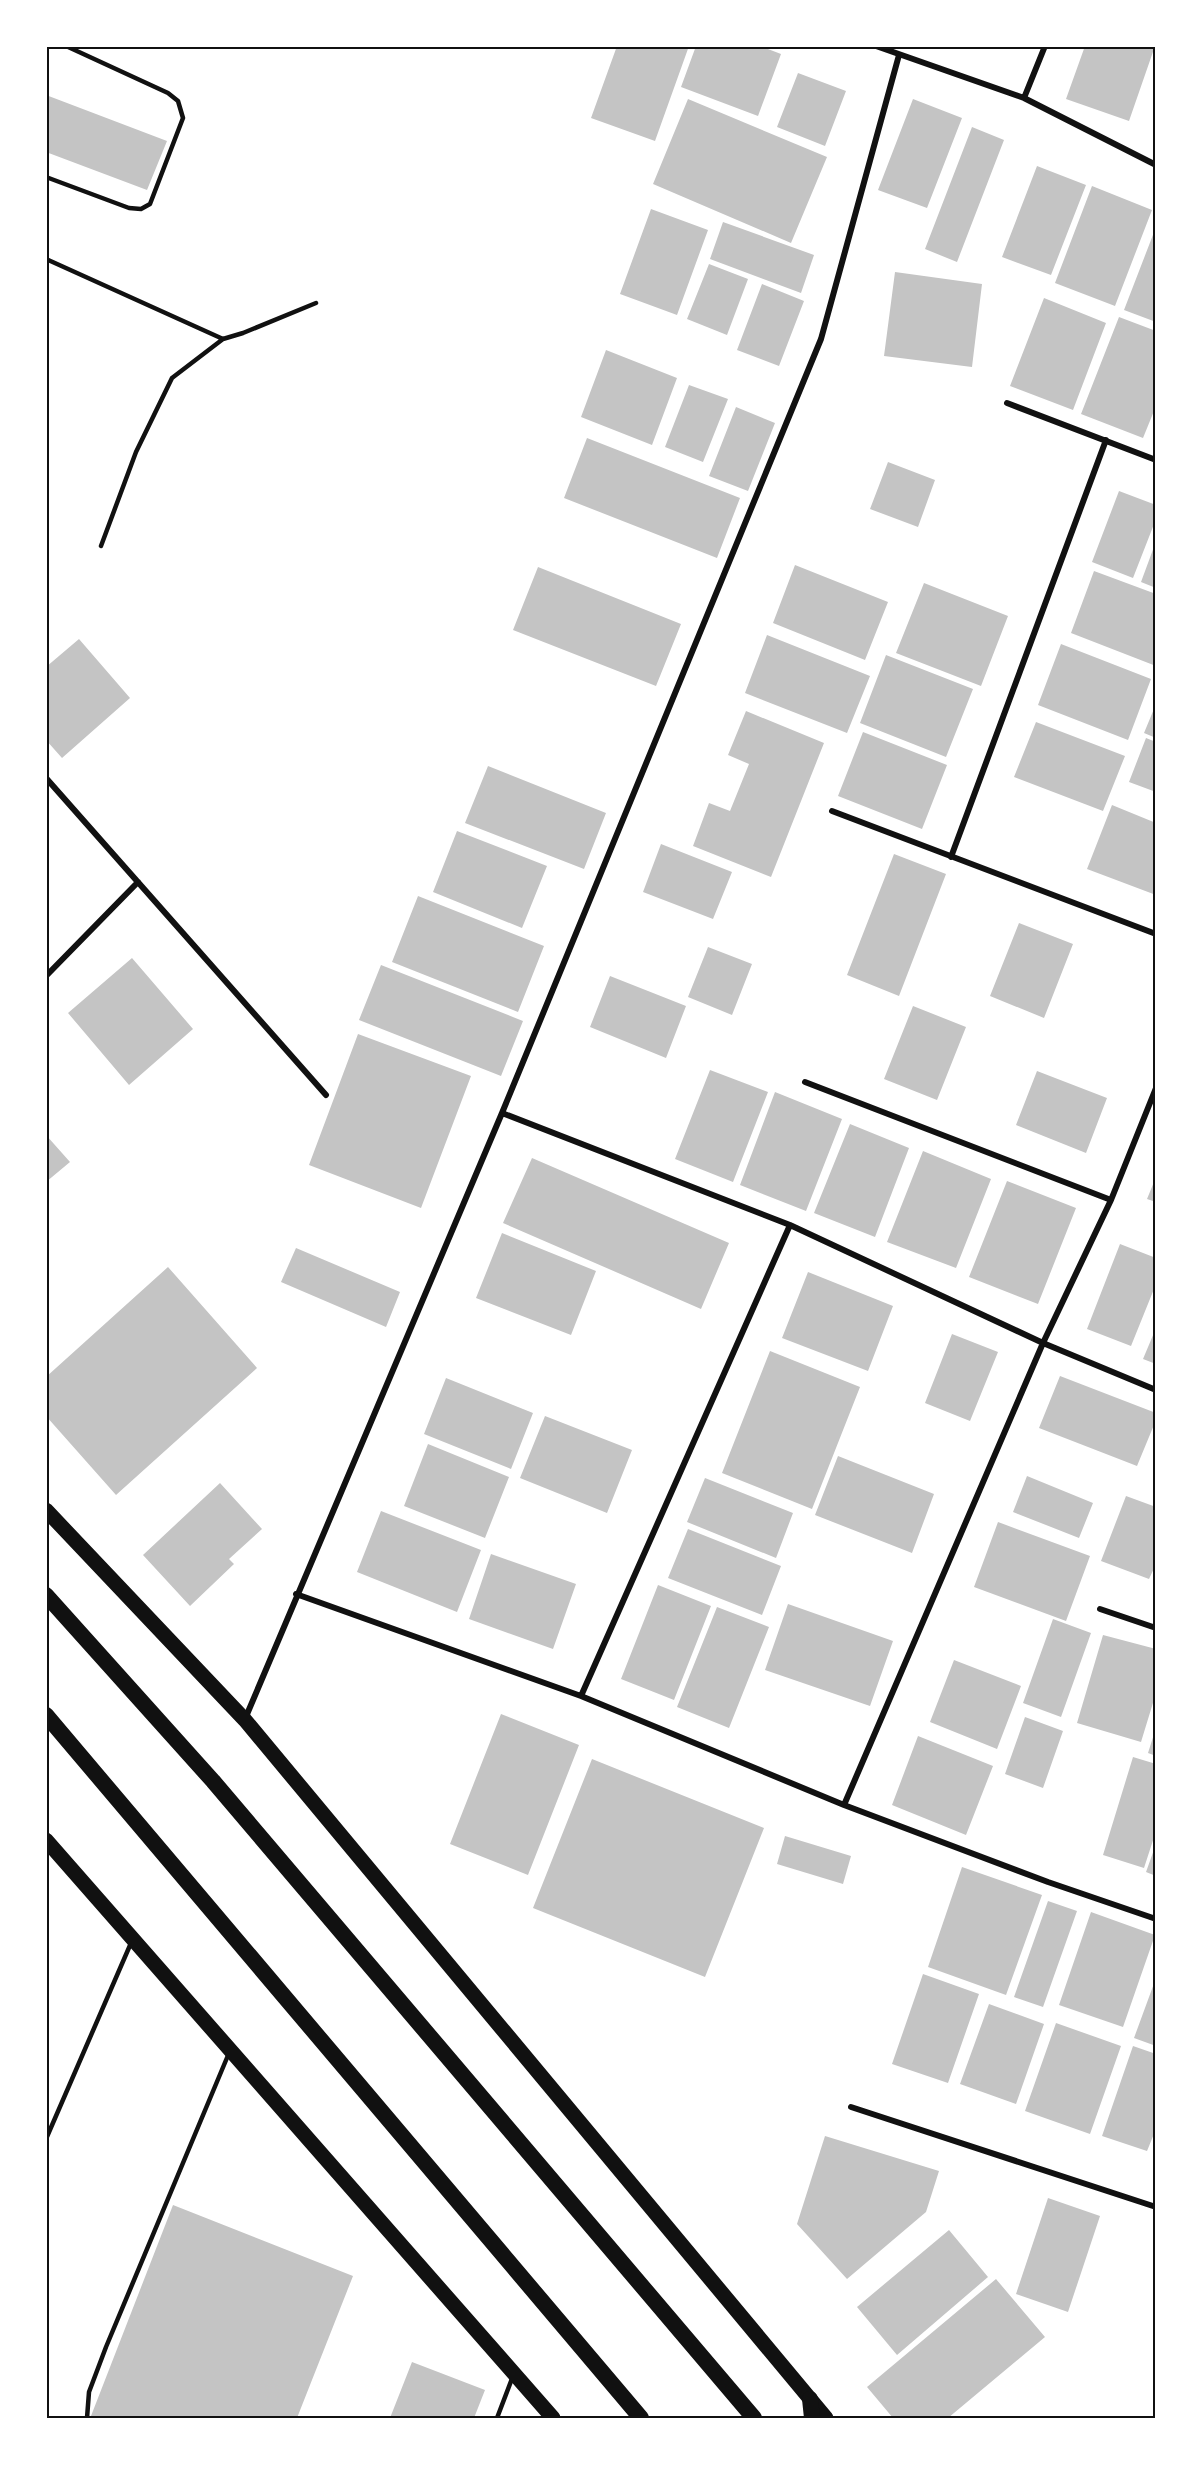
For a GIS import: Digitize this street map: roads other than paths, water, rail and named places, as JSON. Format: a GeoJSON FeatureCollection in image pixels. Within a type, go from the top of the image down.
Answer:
{"type":"FeatureCollection","features":[{"type":"Feature","properties":{"kind":"highway"},"geometry":{"type":"LineString","coordinates":[[46,1595],[220,1791],[751,2415]]}},
{"type":"Feature","properties":{"kind":"highway"},"geometry":{"type":"LineString","coordinates":[[46,1716],[642,2418]]}},
{"type":"Feature","properties":{"kind":"highway"},"geometry":{"type":"LineString","coordinates":[[810,2399],[812,2418]]}},
{"type":"Feature","properties":{"kind":"main road"},"geometry":{"type":"LineString","coordinates":[[46,1510],[245,1720],[826,2418]]}},
{"type":"Feature","properties":{"kind":"main road"},"geometry":{"type":"LineString","coordinates":[[46,1840],[553,2418]]}},
{"type":"Feature","properties":{"kind":"street"},"geometry":{"type":"LineString","coordinates":[[876,46],[1024,98],[1155,165]]}},
{"type":"Feature","properties":{"kind":"street"},"geometry":{"type":"LineString","coordinates":[[1024,98],[1045,46]]}},
{"type":"Feature","properties":{"kind":"street"},"geometry":{"type":"LineString","coordinates":[[245,1720],[296,1594],[502,1113],[821,339],[899,55]]}},
{"type":"Feature","properties":{"kind":"street"},"geometry":{"type":"LineString","coordinates":[[1007,403],[1155,459]]}},
{"type":"Feature","properties":{"kind":"street"},"geometry":{"type":"LineString","coordinates":[[951,857],[1106,440]]}},
{"type":"Feature","properties":{"kind":"street"},"geometry":{"type":"LineString","coordinates":[[46,778],[326,1095]]}},
{"type":"Feature","properties":{"kind":"street"},"geometry":{"type":"LineString","coordinates":[[832,811],[1155,933]]}},
{"type":"Feature","properties":{"kind":"street"},"geometry":{"type":"LineString","coordinates":[[46,976],[138,882]]}},
{"type":"Feature","properties":{"kind":"street"},"geometry":{"type":"LineString","coordinates":[[805,1082],[1111,1200]]}},
{"type":"Feature","properties":{"kind":"street"},"geometry":{"type":"LineString","coordinates":[[844,1805],[1043,1343],[1111,1200],[1155,1088]]}},
{"type":"Feature","properties":{"kind":"street"},"geometry":{"type":"LineString","coordinates":[[502,1113],[790,1225],[1043,1343],[1155,1390]]}},
{"type":"Feature","properties":{"kind":"street"},"geometry":{"type":"LineString","coordinates":[[581,1696],[790,1225]]}},
{"type":"Feature","properties":{"kind":"street"},"geometry":{"type":"LineString","coordinates":[[296,1594],[581,1696],[844,1805],[1048,1882],[1155,1919]]}},
{"type":"Feature","properties":{"kind":"street"},"geometry":{"type":"LineString","coordinates":[[1100,1609],[1155,1628]]}},
{"type":"Feature","properties":{"kind":"street"},"geometry":{"type":"LineString","coordinates":[[851,2107],[1155,2207]]}},
{"type":"Feature","properties":{"kind":"lane"},"geometry":{"type":"LineString","coordinates":[[46,177],[129,208],[141,209],[150,204],[183,118],[178,101],[168,93],[66,46]]}},
{"type":"Feature","properties":{"kind":"lane"},"geometry":{"type":"LineString","coordinates":[[46,259],[223,339]]}},
{"type":"Feature","properties":{"kind":"lane"},"geometry":{"type":"LineString","coordinates":[[100,546],[136,452],[172,378],[223,339],[316,303]]}},
{"type":"Feature","properties":{"kind":"lane"},"geometry":{"type":"LineString","coordinates":[[46,2139],[132,1939]]}},
{"type":"Feature","properties":{"kind":"lane"},"geometry":{"type":"LineString","coordinates":[[87,2418],[88,2392],[231,2049]]}},
{"type":"Feature","properties":{"kind":"lane"},"geometry":{"type":"LineString","coordinates":[[497,2418],[514,2373]]}}]}
